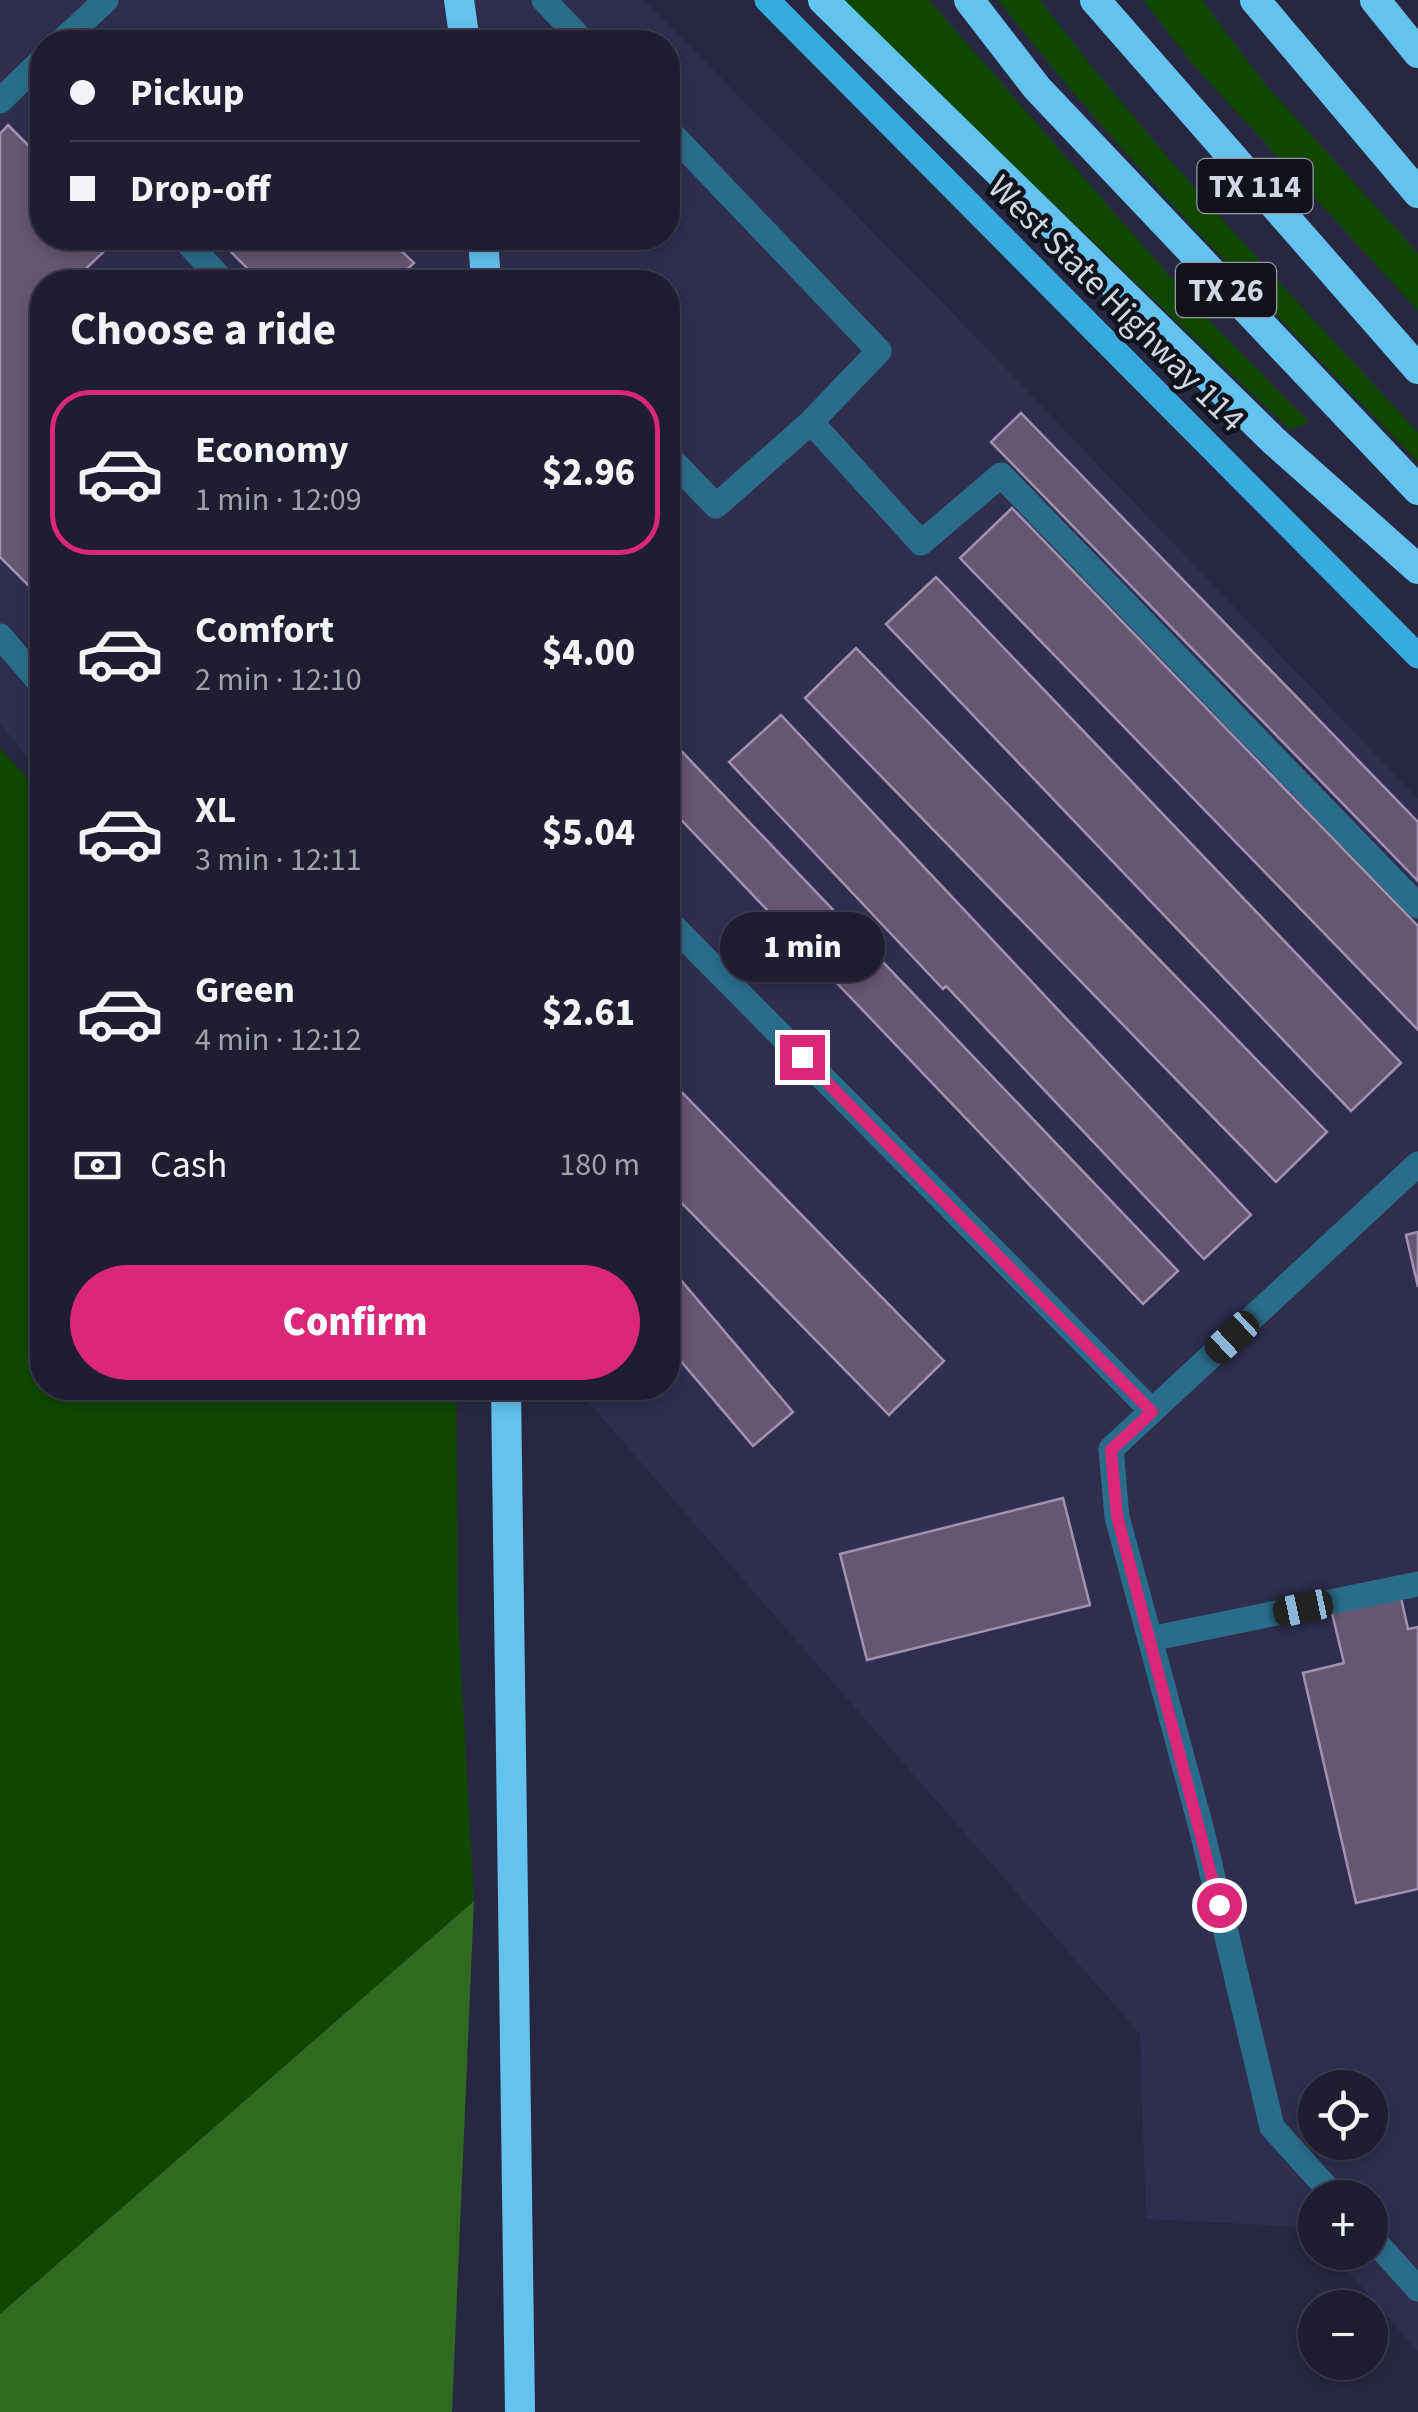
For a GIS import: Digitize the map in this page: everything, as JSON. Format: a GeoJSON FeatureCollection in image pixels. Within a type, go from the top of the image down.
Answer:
{"type":"FeatureCollection","features":[{"type":"Feature","properties":{"kind":"highway"},"geometry":{"type":"LineString","coordinates":[[459,0],[463,30]]}},
{"type":"Feature","properties":{"kind":"highway"},"geometry":{"type":"LineString","coordinates":[[823,0],[1274,441],[1418,570]]}},
{"type":"Feature","properties":{"kind":"highway","name":"TX 26"},"geometry":{"type":"LineString","coordinates":[[969,0],[1037,88],[1418,490]]}},
{"type":"Feature","properties":{"kind":"highway","name":"TX 114"},"geometry":{"type":"LineString","coordinates":[[1095,0],[1418,370]]}},
{"type":"Feature","properties":{"kind":"highway"},"geometry":{"type":"LineString","coordinates":[[1255,0],[1418,193]]}},
{"type":"Feature","properties":{"kind":"highway"},"geometry":{"type":"LineString","coordinates":[[1375,0],[1418,54]]}},
{"type":"Feature","properties":{"kind":"highway"},"geometry":{"type":"LineString","coordinates":[[506,1400],[520,2412]]}},
{"type":"Feature","properties":{"kind":"main road","name":"West State Highway 114"},"geometry":{"type":"LineString","coordinates":[[767,0],[1418,656]]}},
{"type":"Feature","properties":{"kind":"lane"},"geometry":{"type":"LineString","coordinates":[[75,30],[106,0]]}},
{"type":"Feature","properties":{"kind":"lane"},"geometry":{"type":"LineString","coordinates":[[544,0],[573,30]]}},
{"type":"Feature","properties":{"kind":"lane"},"geometry":{"type":"LineString","coordinates":[[0,100],[30,78]]}},
{"type":"Feature","properties":{"kind":"lane"},"geometry":{"type":"LineString","coordinates":[[680,143],[879,351],[811,422],[716,506],[680,468]]}},
{"type":"Feature","properties":{"kind":"lane"},"geometry":{"type":"LineString","coordinates":[[194,250],[213,270]]}},
{"type":"Feature","properties":{"kind":"lane"},"geometry":{"type":"LineString","coordinates":[[811,422],[921,542],[1001,476],[1418,906]]}},
{"type":"Feature","properties":{"kind":"lane"},"geometry":{"type":"LineString","coordinates":[[0,636],[30,671]]}},
{"type":"Feature","properties":{"kind":"lane"},"geometry":{"type":"LineString","coordinates":[[680,933],[1152,1412]]}},
{"type":"Feature","properties":{"kind":"lane"},"geometry":{"type":"LineString","coordinates":[[1320,2180],[1272,2127],[1202,1830],[1117,1516],[1111,1450],[1418,1164]]}},
{"type":"Feature","properties":{"kind":"lane"},"geometry":{"type":"LineString","coordinates":[[1150,1639],[1418,1584]]}},
{"type":"Feature","properties":{"kind":"lane"},"geometry":{"type":"LineString","coordinates":[[1388,2256],[1418,2289]]}},
{"type":"Feature","properties":{"kind":"shaded area"},"geometry":{"type":"Polygon","coordinates":[[[0,0],[644,0],[674,30],[30,30],[30,250],[680,250],[680,36],[940,300],[1418,799],[1418,2352],[1388,2317],[1388,2290],[1364,2290],[1347,2270],[1388,2270],[1388,2180],[1298,2180],[1298,2226],[1146,2219],[1140,2034],[586,1400],[680,1400],[680,270],[30,270],[30,759],[0,724],[0,0]]]}},
{"type":"Feature","properties":{"kind":"green space"},"geometry":{"type":"Polygon","coordinates":[[[840,0],[929,0],[1202,313],[1309,422],[1290,430],[840,0]]]}},
{"type":"Feature","properties":{"kind":"green space"},"geometry":{"type":"Polygon","coordinates":[[[998,0],[1040,0],[1176,167],[1418,432],[1418,462],[1149,179],[998,0]]]}},
{"type":"Feature","properties":{"kind":"green space"},"geometry":{"type":"Polygon","coordinates":[[[1143,0],[1202,0],[1267,86],[1418,253],[1418,311],[1191,62],[1143,0]]]}},
{"type":"Feature","properties":{"kind":"green space"},"geometry":{"type":"Polygon","coordinates":[[[0,748],[30,781],[30,1400],[456,1400],[458,1614],[474,1901],[0,2314],[0,748]]]}},
{"type":"Feature","properties":{"kind":"green space"},"geometry":{"type":"Polygon","coordinates":[[[474,1901],[452,2412],[0,2412],[0,2314],[474,1901]]]}},
{"type":"Feature","properties":{"kind":"building"},"geometry":{"type":"Polygon","coordinates":[[[8,125],[30,147],[30,250],[105,250],[85,270],[30,270],[30,587],[0,557],[0,134],[8,125]]]}},
{"type":"Feature","properties":{"kind":"building"},"geometry":{"type":"Polygon","coordinates":[[[229,250],[400,250],[414,263],[407,270],[249,270],[229,250]]]}},
{"type":"Feature","properties":{"kind":"building"},"geometry":{"type":"Polygon","coordinates":[[[1021,413],[1418,822],[1418,881],[991,442],[1021,413]]]}},
{"type":"Feature","properties":{"kind":"building"},"geometry":{"type":"Polygon","coordinates":[[[1012,508],[1418,926],[1418,1030],[960,558],[1012,508]]]}},
{"type":"Feature","properties":{"kind":"building"},"geometry":{"type":"Polygon","coordinates":[[[936,577],[1401,1063],[1351,1111],[886,624],[936,577]]]}},
{"type":"Feature","properties":{"kind":"building"},"geometry":{"type":"Polygon","coordinates":[[[856,648],[1327,1132],[1276,1182],[805,698],[856,648]]]}},
{"type":"Feature","properties":{"kind":"building"},"geometry":{"type":"Polygon","coordinates":[[[781,715],[1251,1215],[1204,1259],[729,762],[781,715]]]}},
{"type":"Feature","properties":{"kind":"building"},"geometry":{"type":"Polygon","coordinates":[[[680,750],[1178,1271],[1143,1304],[680,819],[680,750]]]}},
{"type":"Feature","properties":{"kind":"building"},"geometry":{"type":"Polygon","coordinates":[[[680,1090],[944,1361],[889,1415],[680,1201],[680,1090]]]}},
{"type":"Feature","properties":{"kind":"building"},"geometry":{"type":"Polygon","coordinates":[[[1418,1232],[1418,1287],[1406,1235],[1418,1232]]]}},
{"type":"Feature","properties":{"kind":"building"},"geometry":{"type":"Polygon","coordinates":[[[680,1279],[793,1412],[753,1446],[680,1360],[680,1279]]]}},
{"type":"Feature","properties":{"kind":"building"},"geometry":{"type":"Polygon","coordinates":[[[1063,1498],[1090,1605],[867,1660],[840,1554],[1063,1498]]]}},
{"type":"Feature","properties":{"kind":"building"},"geometry":{"type":"Polygon","coordinates":[[[1401,1598],[1408,1629],[1418,1627],[1418,1889],[1356,1903],[1303,1673],[1344,1663],[1332,1613],[1401,1598]]]}},
{"type":"Feature","properties":{"kind":"route"},"geometry":{"type":"LineString","coordinates":[[802,1057],[1152,1412],[1111,1450],[1117,1516],[1219,1905]]}}]}
